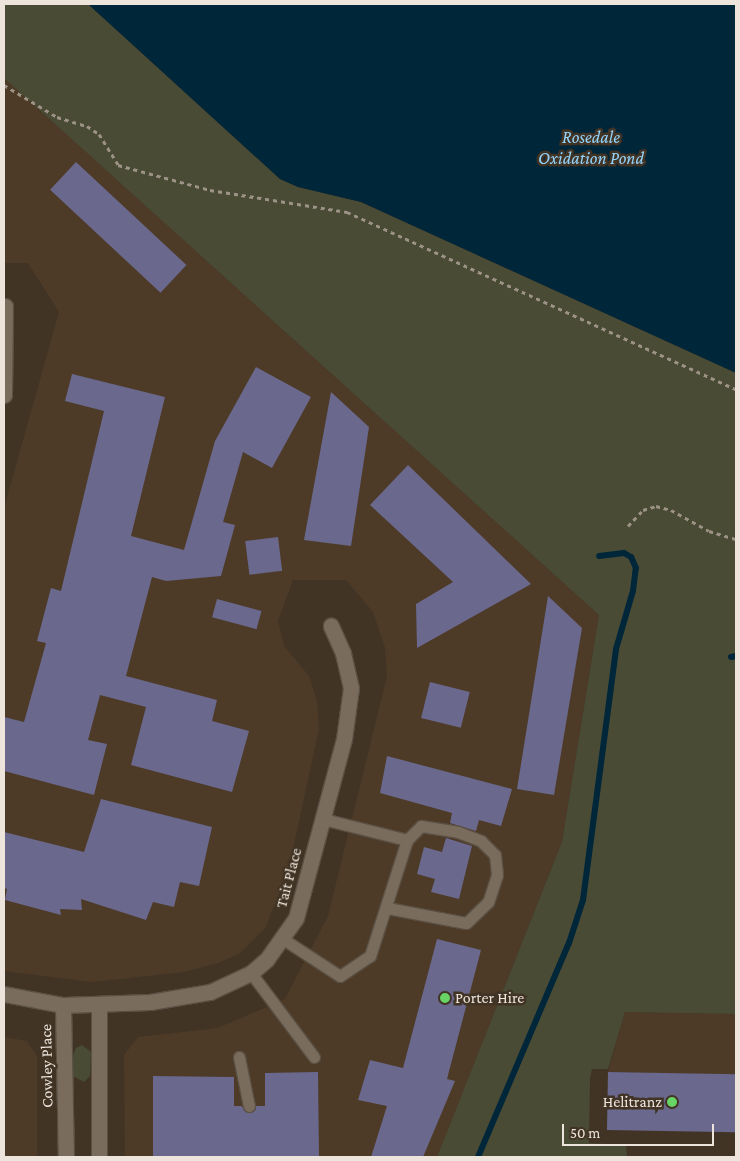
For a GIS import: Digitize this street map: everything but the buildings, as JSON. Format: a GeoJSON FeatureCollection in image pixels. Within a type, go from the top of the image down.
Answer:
{"type":"FeatureCollection","features":[{"type":"Feature","properties":{"kind":"street"},"geometry":{"type":"LineString","coordinates":[[4,395],[5,306]]}},
{"type":"Feature","properties":{"kind":"street","name":"Tait Place"},"geometry":{"type":"LineString","coordinates":[[63,1005],[150,1002],[210,992],[251,973],[283,939],[296,918],[344,739],[351,688],[344,653],[330,626]]}},
{"type":"Feature","properties":{"kind":"street","name":"Cowley Place"},"geometry":{"type":"LineString","coordinates":[[4,994],[63,1005],[66,1157]]}},
{"type":"Feature","properties":{"kind":"street"},"geometry":{"type":"LineString","coordinates":[[99,1005],[99,1157]]}},
{"type":"Feature","properties":{"kind":"lane"},"geometry":{"type":"LineString","coordinates":[[323,819],[408,840]]}},
{"type":"Feature","properties":{"kind":"lane"},"geometry":{"type":"LineString","coordinates":[[283,939],[340,976],[370,956],[408,840],[421,826],[458,832],[481,841],[495,855],[497,875],[488,902],[466,923],[387,908]]}},
{"type":"Feature","properties":{"kind":"lane"},"geometry":{"type":"LineString","coordinates":[[251,973],[314,1057]]}},
{"type":"Feature","properties":{"kind":"lane"},"geometry":{"type":"LineString","coordinates":[[239,1057],[249,1106]]}},
{"type":"Feature","properties":{"kind":"path"},"geometry":{"type":"LineString","coordinates":[[4,85],[57,117],[87,126],[99,134],[118,165],[210,190],[346,212],[736,390]]}},
{"type":"Feature","properties":{"kind":"path"},"geometry":{"type":"LineString","coordinates":[[628,526],[643,510],[656,506],[671,510],[709,531],[736,539]]}},
{"type":"Feature","properties":{"kind":"shaded area"},"geometry":{"type":"Polygon","coordinates":[[[4,78],[599,615],[562,842],[437,1157],[125,1157],[124,1055],[138,1037],[218,1028],[285,999],[328,916],[387,676],[385,648],[373,612],[346,580],[293,580],[278,621],[284,646],[309,676],[317,701],[319,729],[288,872],[265,928],[240,953],[218,963],[184,972],[92,982],[4,971],[4,508],[59,312],[28,263],[4,263],[4,78]]]}},
{"type":"Feature","properties":{"kind":"shaded area"},"geometry":{"type":"Polygon","coordinates":[[[625,1012],[736,1014],[736,1075],[608,1072],[625,1012]]]}},
{"type":"Feature","properties":{"kind":"shaded area"},"geometry":{"type":"Polygon","coordinates":[[[4,1037],[27,1041],[37,1056],[37,1157],[4,1157],[4,1037]]]}},
{"type":"Feature","properties":{"kind":"green space"},"geometry":{"type":"Polygon","coordinates":[[[4,4],[88,4],[280,179],[298,187],[361,202],[736,373],[736,1014],[625,1012],[608,1069],[592,1069],[590,1078],[589,1143],[626,1145],[627,1157],[437,1157],[562,842],[599,615],[4,78],[4,4]]]}},
{"type":"Feature","properties":{"kind":"green space"},"geometry":{"type":"Polygon","coordinates":[[[82,1045],[91,1052],[90,1076],[84,1082],[73,1076],[73,1055],[76,1048],[82,1045]]]}},
{"type":"Feature","properties":{"kind":"water","name":"Rosedale Oxidation Pond"},"geometry":{"type":"Polygon","coordinates":[[[88,4],[736,4],[736,373],[361,202],[298,187],[280,179],[88,4]]]}},
{"type":"Feature","properties":{"kind":"waterway"},"geometry":{"type":"LineString","coordinates":[[478,1157],[569,943],[583,900],[616,649],[633,591],[636,568],[631,557],[624,553],[599,556]]}},
{"type":"Feature","properties":{"kind":"waterway"},"geometry":{"type":"LineString","coordinates":[[731,657],[736,656]]}},
{"type":"Feature","properties":{"kind":"place","name":"Porter Hire"},"geometry":{"type":"Point","coordinates":[445,998]}},
{"type":"Feature","properties":{"kind":"place","name":"Helitranz"},"geometry":{"type":"Point","coordinates":[672,1102]}}]}
